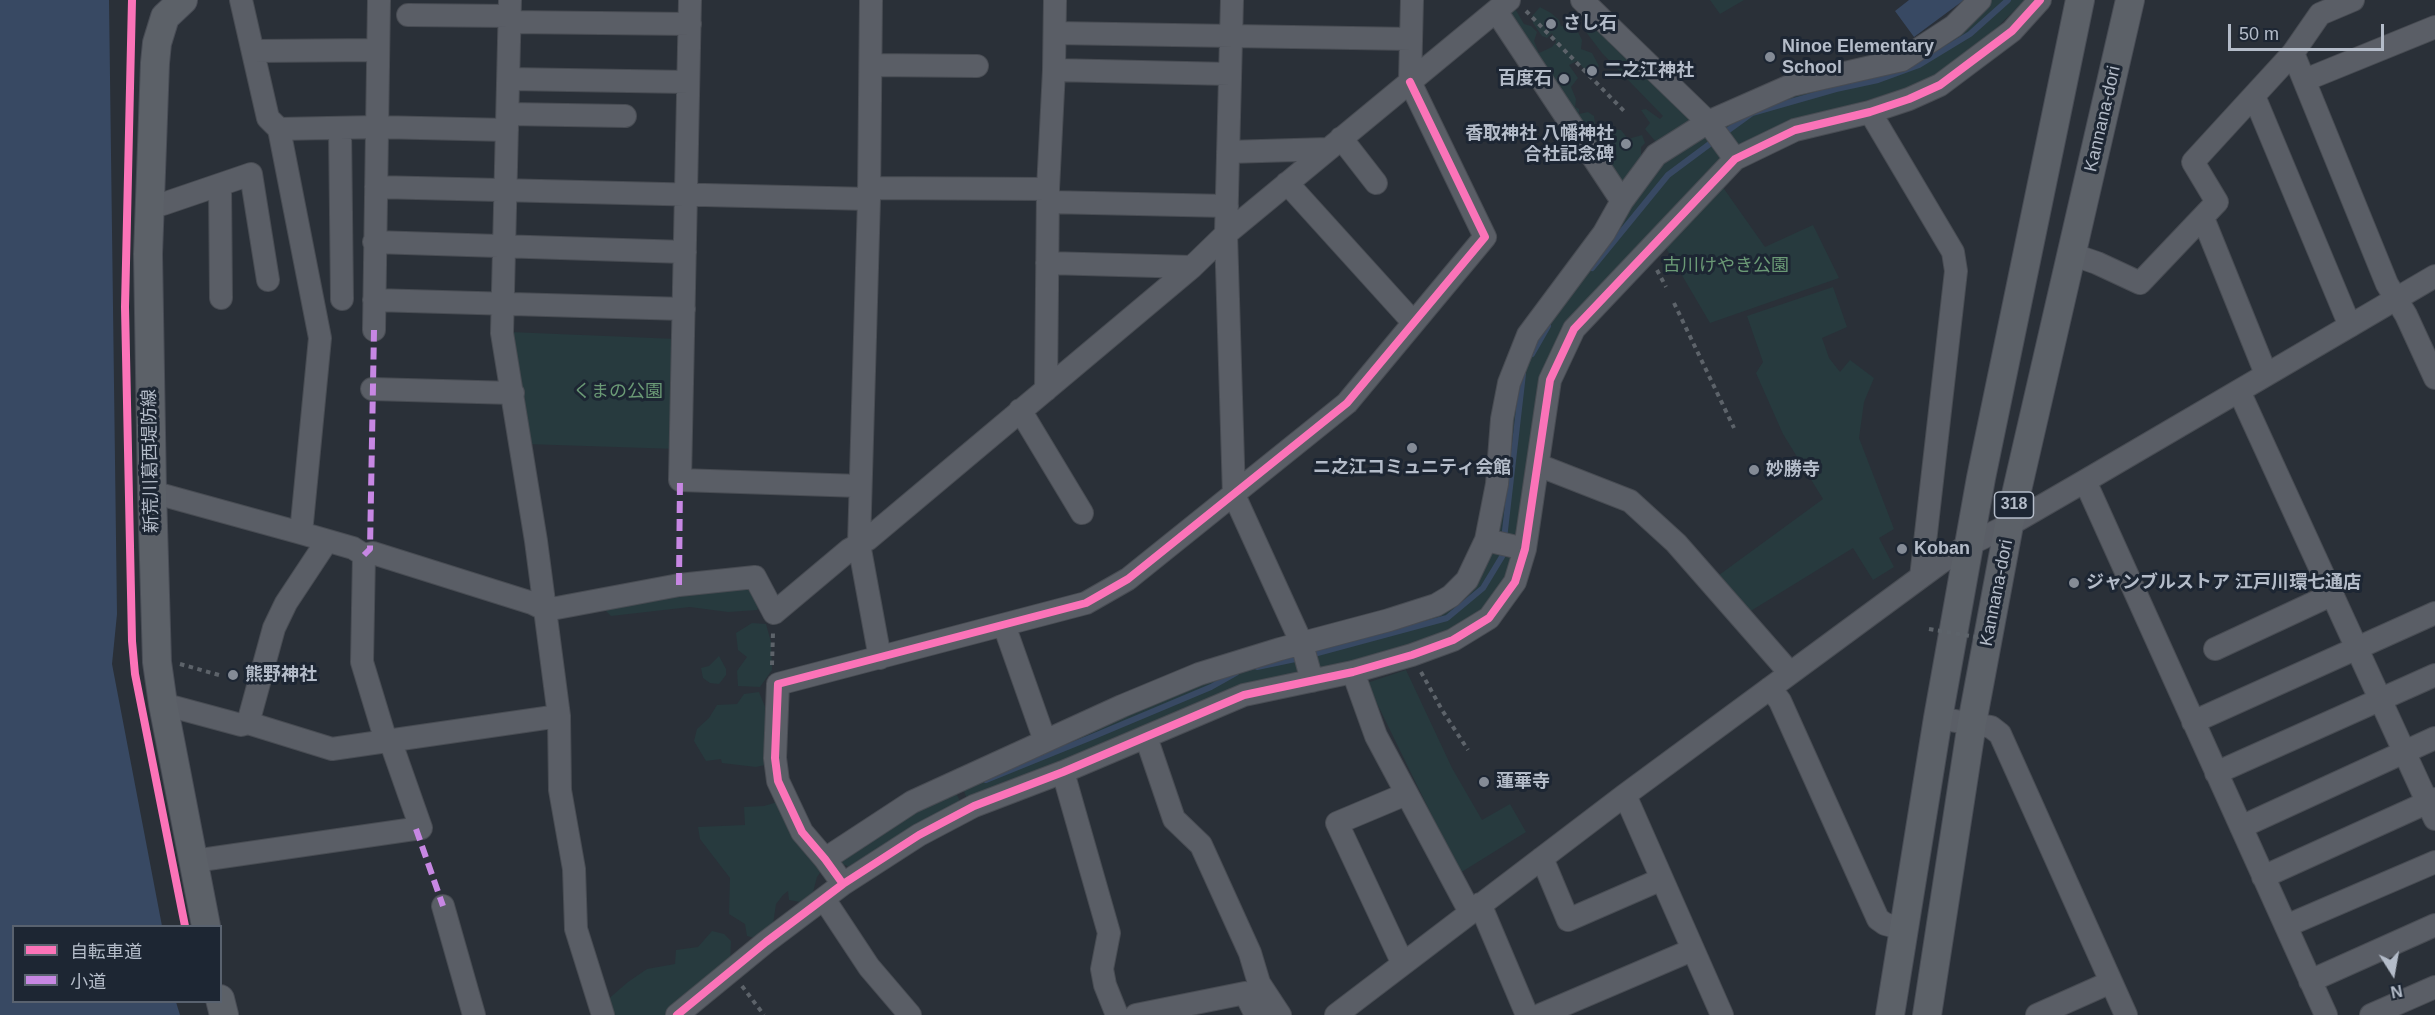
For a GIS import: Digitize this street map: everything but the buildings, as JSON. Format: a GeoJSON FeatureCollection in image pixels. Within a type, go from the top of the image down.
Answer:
{"type":"FeatureCollection","features":[{"type":"Feature","properties":{"kind":"main road","name":"新荒川葛西堤防線"},"geometry":{"type":"LineString","coordinates":[[183,0],[165,17],[157,43],[149,206],[155,638],[163,704],[207,925]]}},
{"type":"Feature","properties":{"kind":"main road","name":"Kannana-dori"},"geometry":{"type":"LineString","coordinates":[[1890,1015],[1968,545],[2080,0]]}},
{"type":"Feature","properties":{"kind":"main road","name":"Kannana-dori"},"geometry":{"type":"LineString","coordinates":[[1927,1015],[1972,723],[2009,525],[2130,0]]}},
{"type":"Feature","properties":{"kind":"street"},"geometry":{"type":"LineString","coordinates":[[241,0],[268,118],[279,129],[320,338],[301,533]]}},
{"type":"Feature","properties":{"kind":"street"},"geometry":{"type":"LineString","coordinates":[[374,330],[379,0]]}},
{"type":"Feature","properties":{"kind":"street"},"geometry":{"type":"LineString","coordinates":[[690,0],[680,480],[860,486]]}},
{"type":"Feature","properties":{"kind":"street"},"geometry":{"type":"LineString","coordinates":[[871,0],[869,193],[859,544],[880,658]]}},
{"type":"Feature","properties":{"kind":"street"},"geometry":{"type":"LineString","coordinates":[[1046,390],[1048,196],[1055,0]]}},
{"type":"Feature","properties":{"kind":"street"},"geometry":{"type":"LineString","coordinates":[[1232,0],[1226,234],[1234,495],[1302,644],[1312,681]]}},
{"type":"Feature","properties":{"kind":"street"},"geometry":{"type":"LineString","coordinates":[[843,884],[801,832],[778,780],[775,758],[778,684],[1086,603],[1128,579],[1347,403],[1485,237],[1410,82],[1412,0]]}},
{"type":"Feature","properties":{"kind":"street"},"geometry":{"type":"LineString","coordinates":[[1582,0],[1710,124],[1731,154]]}},
{"type":"Feature","properties":{"kind":"street"},"geometry":{"type":"LineString","coordinates":[[825,859],[912,802],[1199,674],[1389,620],[1436,605],[1452,596],[1467,580],[1486,540],[1497,484],[1502,419],[1509,383],[1528,335],[1604,233],[1622,201],[1656,156],[1710,124],[1792,85],[1902,60],[1954,26],[1980,0]]}},
{"type":"Feature","properties":{"kind":"street"},"geometry":{"type":"LineString","coordinates":[[677,1015],[766,942],[843,884],[919,835],[974,806],[1064,772],[1244,695],[1353,672],[1412,655],[1453,640],[1489,618],[1515,582],[1525,549],[1550,380],[1574,329],[1731,154],[1795,130],[1870,112],[1909,99],[1940,85],[2012,31],[2040,0]]}},
{"type":"Feature","properties":{"kind":"street"},"geometry":{"type":"LineString","coordinates":[[2071,254],[2140,283],[2217,202],[2193,162],[2293,53],[2312,8],[2354,0]]}},
{"type":"Feature","properties":{"kind":"street"},"geometry":{"type":"LineString","coordinates":[[152,492],[353,548],[364,555],[373,553],[532,603],[546,610],[679,585],[755,577],[774,613],[868,539],[1046,390],[1334,144],[1509,6],[1622,201]]}},
{"type":"Feature","properties":{"kind":"street"},"geometry":{"type":"LineString","coordinates":[[408,15],[510,13],[690,24]]}},
{"type":"Feature","properties":{"kind":"street"},"geometry":{"type":"LineString","coordinates":[[510,13],[502,333],[546,610],[559,716],[560,790],[574,869],[576,929],[603,1015]]}},
{"type":"Feature","properties":{"kind":"street"},"geometry":{"type":"LineString","coordinates":[[2305,80],[2435,27]]}},
{"type":"Feature","properties":{"kind":"street"},"geometry":{"type":"LineString","coordinates":[[1054,33],[1411,39]]}},
{"type":"Feature","properties":{"kind":"street"},"geometry":{"type":"LineString","coordinates":[[253,51],[378,50]]}},
{"type":"Feature","properties":{"kind":"street"},"geometry":{"type":"LineString","coordinates":[[2293,53],[2387,284],[2406,315],[2435,378]]}},
{"type":"Feature","properties":{"kind":"street"},"geometry":{"type":"LineString","coordinates":[[871,65],[977,66]]}},
{"type":"Feature","properties":{"kind":"street"},"geometry":{"type":"LineString","coordinates":[[1054,70],[1230,74]]}},
{"type":"Feature","properties":{"kind":"street"},"geometry":{"type":"LineString","coordinates":[[509,79],[688,82]]}},
{"type":"Feature","properties":{"kind":"street"},"geometry":{"type":"LineString","coordinates":[[2254,96],[2350,326]]}},
{"type":"Feature","properties":{"kind":"street"},"geometry":{"type":"LineString","coordinates":[[1870,112],[1953,252],[1956,272],[1921,577]]}},
{"type":"Feature","properties":{"kind":"street"},"geometry":{"type":"LineString","coordinates":[[279,129],[625,116]]}},
{"type":"Feature","properties":{"kind":"street"},"geometry":{"type":"LineString","coordinates":[[340,128],[342,299]]}},
{"type":"Feature","properties":{"kind":"street"},"geometry":{"type":"LineString","coordinates":[[1228,152],[1334,144],[1376,183]]}},
{"type":"Feature","properties":{"kind":"street"},"geometry":{"type":"LineString","coordinates":[[149,206],[164,204],[251,174],[268,280]]}},
{"type":"Feature","properties":{"kind":"street"},"geometry":{"type":"LineString","coordinates":[[1287,183],[1413,322]]}},
{"type":"Feature","properties":{"kind":"street"},"geometry":{"type":"LineString","coordinates":[[220,185],[221,298]]}},
{"type":"Feature","properties":{"kind":"street"},"geometry":{"type":"LineString","coordinates":[[376,188],[686,195],[869,193],[1048,196],[1227,206]]}},
{"type":"Feature","properties":{"kind":"street"},"geometry":{"type":"LineString","coordinates":[[2203,218],[2266,374]]}},
{"type":"Feature","properties":{"kind":"street"},"geometry":{"type":"LineString","coordinates":[[374,242],[685,252]]}},
{"type":"Feature","properties":{"kind":"street"},"geometry":{"type":"LineString","coordinates":[[1047,263],[1192,267]]}},
{"type":"Feature","properties":{"kind":"street"},"geometry":{"type":"LineString","coordinates":[[1336,1015],[1625,795],[1921,577],[1968,545],[2009,525],[2435,276]]}},
{"type":"Feature","properties":{"kind":"street"},"geometry":{"type":"LineString","coordinates":[[374,300],[684,309]]}},
{"type":"Feature","properties":{"kind":"street"},"geometry":{"type":"LineString","coordinates":[[372,389],[513,393]]}},
{"type":"Feature","properties":{"kind":"street"},"geometry":{"type":"LineString","coordinates":[[2239,391],[2405,752],[2433,807],[2263,877]]}},
{"type":"Feature","properties":{"kind":"street"},"geometry":{"type":"LineString","coordinates":[[1020,410],[1082,513]]}},
{"type":"Feature","properties":{"kind":"street"},"geometry":{"type":"LineString","coordinates":[[1538,465],[1630,501],[1676,543],[1790,673]]}},
{"type":"Feature","properties":{"kind":"street"},"geometry":{"type":"LineString","coordinates":[[2085,481],[2326,1015]]}},
{"type":"Feature","properties":{"kind":"street"},"geometry":{"type":"LineString","coordinates":[[1486,540],[1525,549]]}},
{"type":"Feature","properties":{"kind":"street"},"geometry":{"type":"LineString","coordinates":[[248,723],[274,628],[286,603],[327,541]]}},
{"type":"Feature","properties":{"kind":"street"},"geometry":{"type":"LineString","coordinates":[[194,861],[421,828],[388,741],[362,662],[364,555]]}},
{"type":"Feature","properties":{"kind":"street"},"geometry":{"type":"LineString","coordinates":[[2215,649],[2333,594]]}},
{"type":"Feature","properties":{"kind":"street"},"geometry":{"type":"LineString","coordinates":[[2193,722],[2435,613]]}},
{"type":"Feature","properties":{"kind":"street"},"geometry":{"type":"LineString","coordinates":[[1005,625],[1045,741]]}},
{"type":"Feature","properties":{"kind":"street"},"geometry":{"type":"LineString","coordinates":[[1353,672],[1376,736],[1407,794],[1475,908],[1527,1015]]}},
{"type":"Feature","properties":{"kind":"street"},"geometry":{"type":"LineString","coordinates":[[2216,773],[2435,675]]}},
{"type":"Feature","properties":{"kind":"street"},"geometry":{"type":"LineString","coordinates":[[1770,688],[1780,701],[1878,920],[1904,929]]}},
{"type":"Feature","properties":{"kind":"street"},"geometry":{"type":"LineString","coordinates":[[163,704],[241,725],[248,723],[333,749],[559,716]]}},
{"type":"Feature","properties":{"kind":"street"},"geometry":{"type":"LineString","coordinates":[[1938,718],[1991,727],[2000,734],[2126,1015]]}},
{"type":"Feature","properties":{"kind":"street"},"geometry":{"type":"LineString","coordinates":[[1146,737],[1174,819],[1201,845],[1250,953],[1259,983],[1280,1015]]}},
{"type":"Feature","properties":{"kind":"street"},"geometry":{"type":"LineString","coordinates":[[2241,827],[2435,738]]}},
{"type":"Feature","properties":{"kind":"street"},"geometry":{"type":"LineString","coordinates":[[1064,772],[1109,933],[1102,969],[1105,985],[1118,1015]]}},
{"type":"Feature","properties":{"kind":"street"},"geometry":{"type":"LineString","coordinates":[[1403,964],[1337,823],[1407,794]]}},
{"type":"Feature","properties":{"kind":"street"},"geometry":{"type":"LineString","coordinates":[[1625,795],[1722,1015]]}},
{"type":"Feature","properties":{"kind":"street"},"geometry":{"type":"LineString","coordinates":[[1542,858],[1568,920],[1662,879]]}},
{"type":"Feature","properties":{"kind":"street"},"geometry":{"type":"LineString","coordinates":[[2286,926],[2435,862]]}},
{"type":"Feature","properties":{"kind":"street"},"geometry":{"type":"LineString","coordinates":[[824,899],[868,967],[910,1015]]}},
{"type":"Feature","properties":{"kind":"street"},"geometry":{"type":"LineString","coordinates":[[442,906],[474,1015]]}},
{"type":"Feature","properties":{"kind":"street"},"geometry":{"type":"LineString","coordinates":[[2310,981],[2435,925]]}},
{"type":"Feature","properties":{"kind":"street"},"geometry":{"type":"LineString","coordinates":[[1540,1015],[1692,950]]}},
{"type":"Feature","properties":{"kind":"street"},"geometry":{"type":"LineString","coordinates":[[2037,1015],[2111,982]]}},
{"type":"Feature","properties":{"kind":"street"},"geometry":{"type":"LineString","coordinates":[[2371,1015],[2435,987]]}},
{"type":"Feature","properties":{"kind":"street"},"geometry":{"type":"LineString","coordinates":[[1136,1015],[1245,993],[1256,1015]]}},
{"type":"Feature","properties":{"kind":"path"},"geometry":{"type":"LineString","coordinates":[[1509,6],[1624,111]]}},
{"type":"Feature","properties":{"kind":"path"},"geometry":{"type":"LineString","coordinates":[[1674,303],[1734,428]]}},
{"type":"Feature","properties":{"kind":"path"},"geometry":{"type":"LineString","coordinates":[[774,613],[772,678],[778,684]]}},
{"type":"Feature","properties":{"kind":"path"},"geometry":{"type":"LineString","coordinates":[[1929,629],[2000,641]]}},
{"type":"Feature","properties":{"kind":"path"},"geometry":{"type":"LineString","coordinates":[[1412,655],[1442,710],[1468,750]]}},
{"type":"Feature","properties":{"kind":"path"},"geometry":{"type":"LineString","coordinates":[[171,661],[219,675]]}},
{"type":"Feature","properties":{"kind":"path"},"geometry":{"type":"LineString","coordinates":[[731,971],[764,1015]]}},
{"type":"Feature","properties":{"kind":"green space"},"geometry":{"type":"Polygon","coordinates":[[[1710,0],[1744,0],[1720,14],[1710,0]]]}},
{"type":"Feature","properties":{"kind":"green space"},"geometry":{"type":"Polygon","coordinates":[[[1990,0],[2025,0],[1977,47],[1926,83],[1796,121],[1636,249],[1606,278],[1567,326],[1510,579],[1484,614],[1435,637],[1325,668],[968,802],[961,783],[1144,703],[1473,581],[1513,385],[1533,334],[1621,213],[1502,16],[1514,7],[1524,24],[1531,26],[1537,32],[1534,41],[1539,53],[1552,47],[1556,42],[1552,33],[1547,38],[1542,36],[1533,23],[1532,16],[1540,7],[1559,20],[1561,26],[1576,28],[1582,40],[1581,49],[1592,53],[1599,66],[1590,75],[1577,61],[1569,65],[1578,78],[1571,87],[1576,99],[1575,107],[1579,109],[1579,114],[1588,112],[1594,116],[1598,143],[1603,142],[1604,133],[1612,129],[1621,130],[1628,139],[1642,135],[1645,143],[1641,147],[1641,156],[1649,159],[1661,148],[1645,129],[1650,123],[1641,110],[1646,109],[1660,119],[1663,116],[1602,53],[1586,32],[1596,23],[1681,101],[1701,133],[1793,92],[1903,65],[1990,0]]]}},
{"type":"Feature","properties":{"kind":"green space","name":"古川けやき公園"},"geometry":{"type":"Polygon","coordinates":[[[1722,186],[1765,247],[1813,225],[1839,278],[1710,323],[1666,248],[1722,186]]]}},
{"type":"Feature","properties":{"kind":"green space"},"geometry":{"type":"Polygon","coordinates":[[[1833,287],[1847,327],[1822,338],[1829,358],[1840,372],[1850,360],[1874,378],[1864,402],[1859,438],[1894,529],[1879,538],[1894,567],[1873,580],[1853,548],[1749,612],[1719,575],[1823,499],[1783,434],[1756,373],[1763,362],[1747,316],[1833,287]]]}},
{"type":"Feature","properties":{"kind":"green space","name":"くまの公園"},"geometry":{"type":"Polygon","coordinates":[[[510,332],[677,339],[677,449],[526,444],[510,332]]]}},
{"type":"Feature","properties":{"kind":"green space"},"geometry":{"type":"Polygon","coordinates":[[[750,583],[762,602],[757,610],[728,612],[690,607],[611,616],[606,611],[609,607],[750,583]]]}},
{"type":"Feature","properties":{"kind":"green space"},"geometry":{"type":"Polygon","coordinates":[[[752,623],[766,624],[771,642],[772,670],[760,687],[738,686],[737,671],[747,657],[738,650],[736,633],[752,623]]]}},
{"type":"Feature","properties":{"kind":"green space"},"geometry":{"type":"Polygon","coordinates":[[[719,656],[726,669],[726,675],[719,684],[710,683],[703,678],[701,668],[709,666],[719,656]]]}},
{"type":"Feature","properties":{"kind":"green space"},"geometry":{"type":"Polygon","coordinates":[[[1406,670],[1452,768],[1482,820],[1510,804],[1526,832],[1460,873],[1367,683],[1406,670]]]}},
{"type":"Feature","properties":{"kind":"green space"},"geometry":{"type":"Polygon","coordinates":[[[759,692],[777,736],[782,761],[756,767],[722,763],[721,759],[706,761],[694,741],[697,729],[709,718],[717,705],[737,704],[744,694],[759,692]]]}},
{"type":"Feature","properties":{"kind":"green space"},"geometry":{"type":"Polygon","coordinates":[[[955,791],[960,801],[914,826],[848,867],[843,866],[838,860],[884,829],[955,791]]]}},
{"type":"Feature","properties":{"kind":"green space"},"geometry":{"type":"Polygon","coordinates":[[[782,795],[825,866],[817,877],[813,892],[800,902],[789,900],[788,891],[783,895],[776,904],[773,924],[759,939],[747,936],[745,924],[729,914],[730,878],[700,839],[698,827],[745,825],[744,807],[774,803],[782,795]]]}},
{"type":"Feature","properties":{"kind":"green space"},"geometry":{"type":"Polygon","coordinates":[[[712,931],[724,934],[731,941],[730,964],[667,1015],[607,1015],[606,1001],[628,982],[647,969],[675,964],[676,950],[698,947],[712,931]]]}},
{"type":"Feature","properties":{"kind":"water"},"geometry":{"type":"Polygon","coordinates":[[[0,0],[109,0],[117,614],[112,664],[162,925],[12,925],[12,1003],[176,1003],[180,1015],[0,1015],[0,0]]]}},
{"type":"Feature","properties":{"kind":"water"},"geometry":{"type":"Polygon","coordinates":[[[1909,0],[1964,0],[1914,37],[1895,11],[1909,0]]]}},
{"type":"Feature","properties":{"kind":"waterway"},"geometry":{"type":"LineString","coordinates":[[1723,134],[1752,113],[1836,89],[1878,80],[1919,65],[1970,34],[2008,0]]}},
{"type":"Feature","properties":{"kind":"waterway"},"geometry":{"type":"LineString","coordinates":[[1592,268],[1668,175],[1715,140]]}},
{"type":"Feature","properties":{"kind":"waterway"},"geometry":{"type":"LineString","coordinates":[[1532,354],[1548,326]]}},
{"type":"Feature","properties":{"kind":"waterway"},"geometry":{"type":"LineString","coordinates":[[1504,539],[1523,374]]}},
{"type":"Feature","properties":{"kind":"waterway"},"geometry":{"type":"LineString","coordinates":[[1310,655],[1447,618],[1483,588],[1503,555],[1503,549]]}},
{"type":"Feature","properties":{"kind":"waterway"},"geometry":{"type":"LineString","coordinates":[[1257,667],[1300,658]]}},
{"type":"Feature","properties":{"kind":"waterway"},"geometry":{"type":"LineString","coordinates":[[986,780],[1211,687],[1236,673]]}},
{"type":"Feature","properties":{"kind":"marked path"},"geometry":{"type":"LineString","coordinates":[[364,555],[370,549],[374,330]]}},
{"type":"Feature","properties":{"kind":"marked path"},"geometry":{"type":"LineString","coordinates":[[679,585],[680,480]]}},
{"type":"Feature","properties":{"kind":"marked path"},"geometry":{"type":"LineString","coordinates":[[416,829],[443,906]]}},
{"type":"Feature","properties":{"kind":"cycle path"},"geometry":{"type":"LineString","coordinates":[[132,0],[125,307],[132,641],[135,674],[185,925]]}},
{"type":"Feature","properties":{"kind":"cycle path"},"geometry":{"type":"LineString","coordinates":[[677,1015],[766,942],[843,884],[919,835],[974,806],[1063,772],[1244,695],[1353,672],[1412,655],[1453,640],[1489,618],[1515,582],[1525,549],[1550,380],[1574,329],[1735,159],[1795,130],[1870,112],[1909,99],[1940,85],[2012,31],[2040,0]]}},
{"type":"Feature","properties":{"kind":"cycle path"},"geometry":{"type":"LineString","coordinates":[[843,884],[802,832],[778,781],[775,758],[778,684],[1086,603],[1128,579],[1347,403],[1485,237],[1410,82]]}},
{"type":"Feature","properties":{"kind":"place","name":"さし石"},"geometry":{"type":"Point","coordinates":[1551,24]}},
{"type":"Feature","properties":{"kind":"place","name":"Ninoe Elementary School"},"geometry":{"type":"Point","coordinates":[1770,57]}},
{"type":"Feature","properties":{"kind":"place","name":"二之江神社"},"geometry":{"type":"Point","coordinates":[1592,71]}},
{"type":"Feature","properties":{"kind":"place","name":"百度石"},"geometry":{"type":"Point","coordinates":[1564,79]}},
{"type":"Feature","properties":{"kind":"place","name":"香取神社 八幡神社 合社記念碑"},"geometry":{"type":"Point","coordinates":[1626,144]}},
{"type":"Feature","properties":{"kind":"place","name":"ニ之江コミュニティ会館"},"geometry":{"type":"Point","coordinates":[1412,448]}},
{"type":"Feature","properties":{"kind":"place","name":"妙勝寺"},"geometry":{"type":"Point","coordinates":[1754,470]}},
{"type":"Feature","properties":{"kind":"place","name":"Koban"},"geometry":{"type":"Point","coordinates":[1902,549]}},
{"type":"Feature","properties":{"kind":"place","name":"ジャンブルストア 江戸川環七通店"},"geometry":{"type":"Point","coordinates":[2074,583]}},
{"type":"Feature","properties":{"kind":"place","name":"熊野神社"},"geometry":{"type":"Point","coordinates":[233,675]}},
{"type":"Feature","properties":{"kind":"place","name":"蓮華寺"},"geometry":{"type":"Point","coordinates":[1484,782]}}]}
